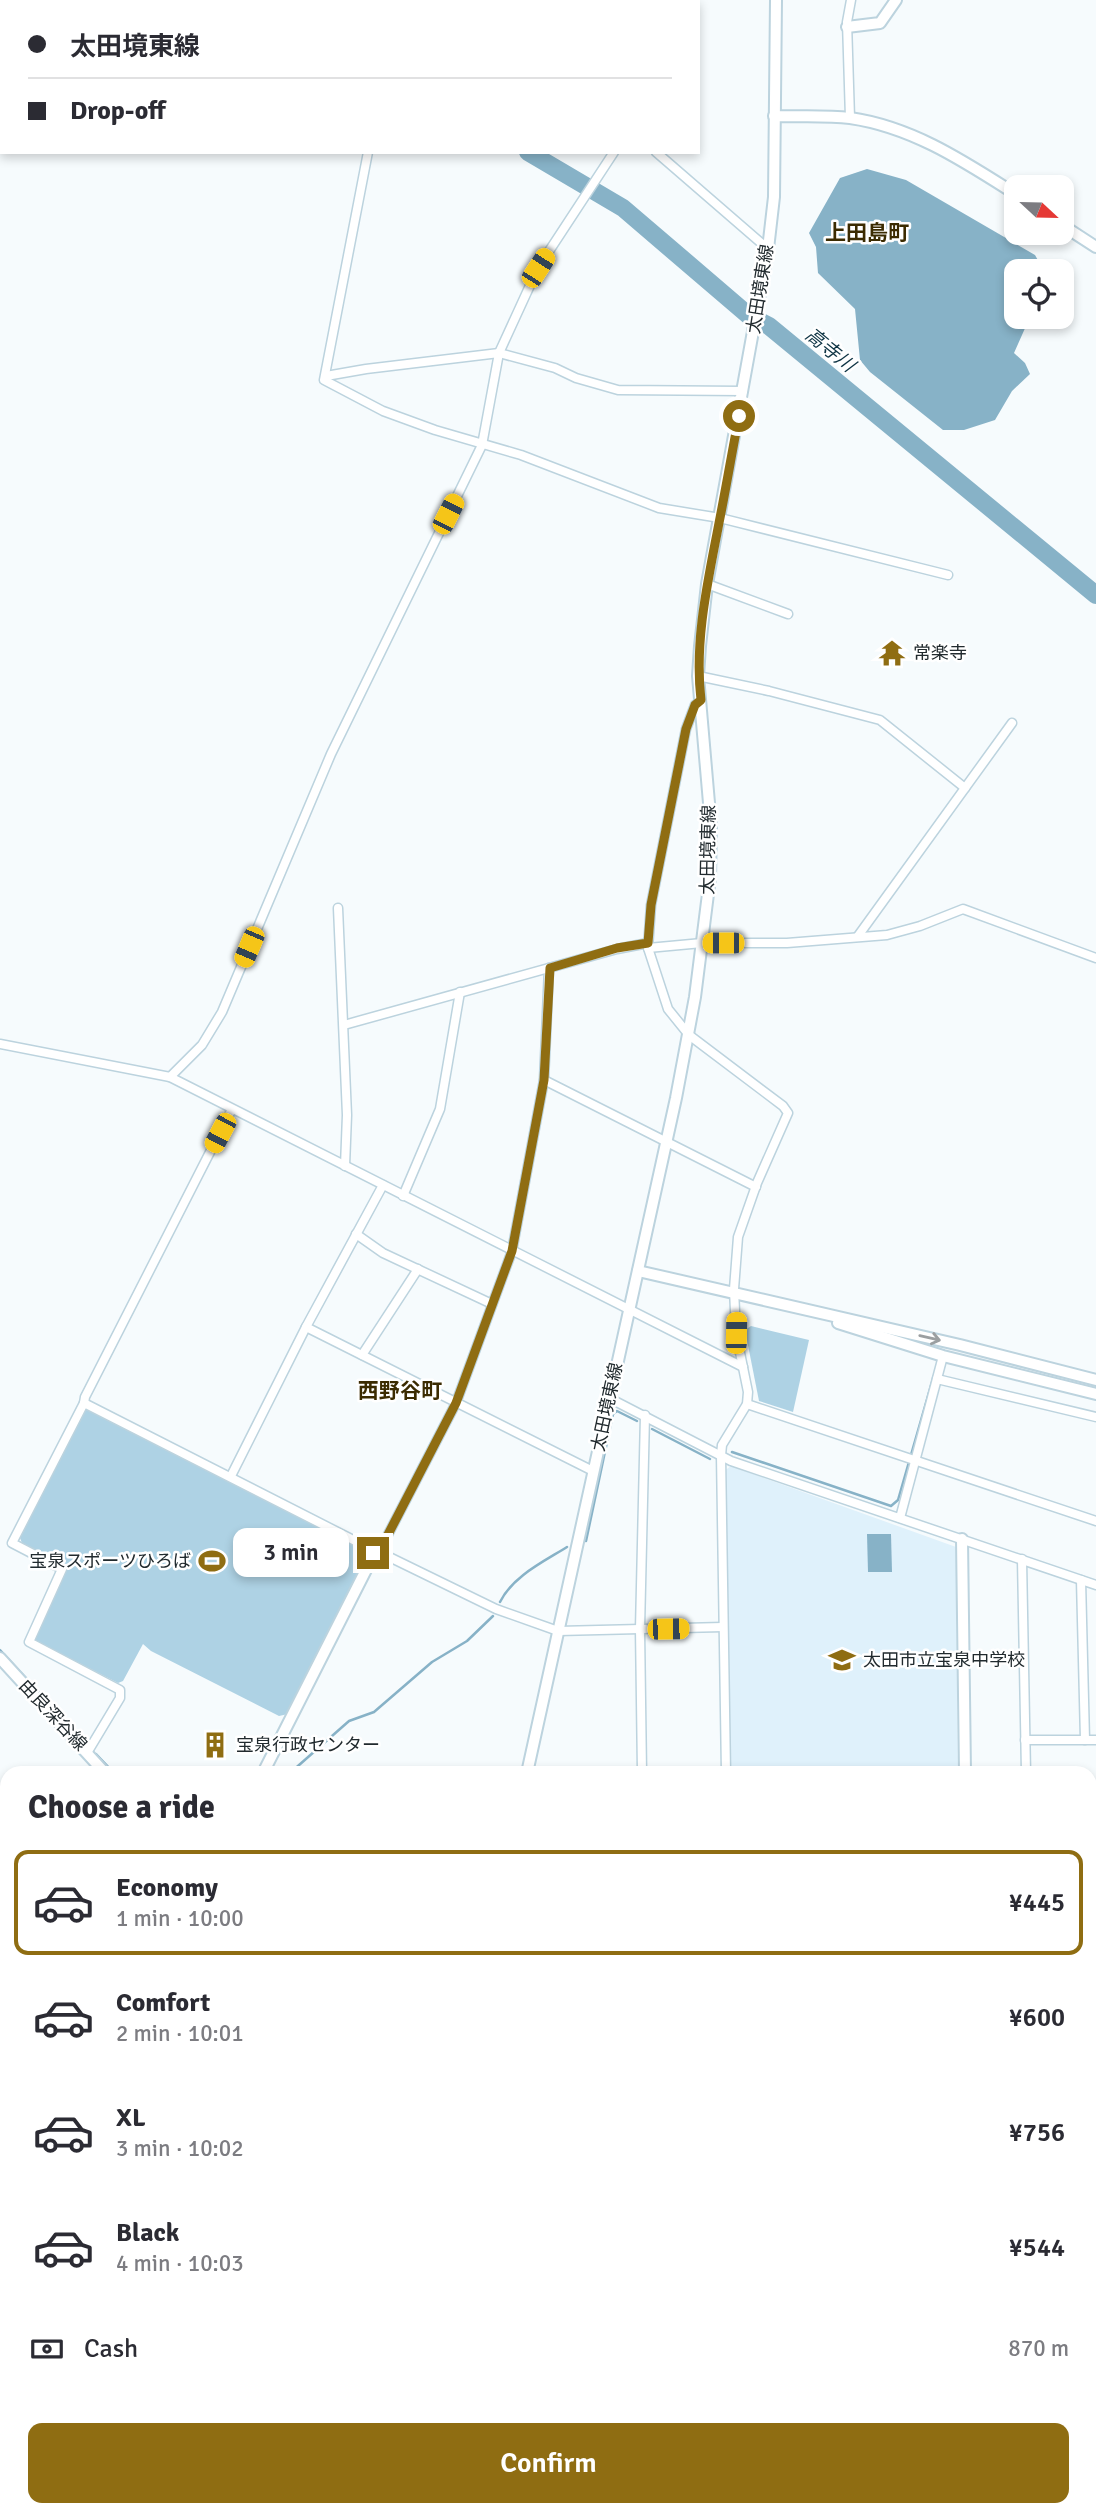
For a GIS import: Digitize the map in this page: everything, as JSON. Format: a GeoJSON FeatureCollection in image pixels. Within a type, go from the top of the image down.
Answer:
{"type":"FeatureCollection","features":[{"type":"Feature","properties":{"kind":"main road","name":"太田境東線"},"geometry":{"type":"LineString","coordinates":[[529,1766],[667,1143],[689,1035],[702,943],[710,878],[711,826],[698,676],[707,584],[754,330],[774,197],[776,0]]}},
{"type":"Feature","properties":{"kind":"main road"},"geometry":{"type":"LineString","coordinates":[[847,27],[880,23],[896,0]]}},
{"type":"Feature","properties":{"kind":"main road"},"geometry":{"type":"LineString","coordinates":[[774,116],[850,118],[895,128],[956,156],[1004,187]]}},
{"type":"Feature","properties":{"kind":"main road"},"geometry":{"type":"LineString","coordinates":[[1074,233],[1096,247]]}},
{"type":"Feature","properties":{"kind":"main road"},"geometry":{"type":"LineString","coordinates":[[638,1271],[1096,1380]]}},
{"type":"Feature","properties":{"kind":"main road"},"geometry":{"type":"LineString","coordinates":[[740,1294],[943,1356],[1096,1394]]}},
{"type":"Feature","properties":{"kind":"main road"},"geometry":{"type":"LineString","coordinates":[[961,1539],[965,1766]]}},
{"type":"Feature","properties":{"kind":"main road"},"geometry":{"type":"LineString","coordinates":[[267,1766],[374,1556]]}},
{"type":"Feature","properties":{"kind":"main road","name":"由良深谷線"},"geometry":{"type":"LineString","coordinates":[[0,1658],[99,1766]]}},
{"type":"Feature","properties":{"kind":"street"},"geometry":{"type":"LineString","coordinates":[[850,0],[847,27],[850,118]]}},
{"type":"Feature","properties":{"kind":"street"},"geometry":{"type":"LineString","coordinates":[[368,154],[324,380],[383,411],[482,445],[533,459],[659,508],[720,518],[948,575]]}},
{"type":"Feature","properties":{"kind":"street"},"geometry":{"type":"LineString","coordinates":[[170,1077],[202,1045],[222,1012],[331,754],[482,445],[499,353],[538,268],[613,154]]}},
{"type":"Feature","properties":{"kind":"street"},"geometry":{"type":"LineString","coordinates":[[658,154],[768,249]]}},
{"type":"Feature","properties":{"kind":"street"},"geometry":{"type":"LineString","coordinates":[[326,376],[499,353],[555,368],[576,378],[618,390],[743,391]]}},
{"type":"Feature","properties":{"kind":"street"},"geometry":{"type":"LineString","coordinates":[[707,584],[788,614]]}},
{"type":"Feature","properties":{"kind":"street"},"geometry":{"type":"LineString","coordinates":[[698,676],[769,691],[880,720],[965,788]]}},
{"type":"Feature","properties":{"kind":"street"},"geometry":{"type":"LineString","coordinates":[[701,700],[695,705],[686,729],[651,905],[648,945],[668,1009],[689,1035],[783,1106],[788,1113],[738,1237],[740,1294],[736,1333],[747,1404],[722,1445],[721,1455],[726,1766]]}},
{"type":"Feature","properties":{"kind":"street"},"geometry":{"type":"LineString","coordinates":[[858,936],[1012,723]]}},
{"type":"Feature","properties":{"kind":"street"},"geometry":{"type":"LineString","coordinates":[[338,908],[347,1115],[345,1166]]}},
{"type":"Feature","properties":{"kind":"street"},"geometry":{"type":"LineString","coordinates":[[344,1025],[617,948],[702,943],[787,943],[887,935],[963,909],[1096,958]]}},
{"type":"Feature","properties":{"kind":"street"},"geometry":{"type":"LineString","coordinates":[[374,1556],[456,1403],[512,1251],[544,1080],[550,968]]}},
{"type":"Feature","properties":{"kind":"street"},"geometry":{"type":"LineString","coordinates":[[403,1196],[440,1109],[460,992]]}},
{"type":"Feature","properties":{"kind":"street"},"geometry":{"type":"LineString","coordinates":[[0,1044],[170,1077],[743,1367]]}},
{"type":"Feature","properties":{"kind":"street"},"geometry":{"type":"LineString","coordinates":[[544,1080],[756,1187]]}},
{"type":"Feature","properties":{"kind":"street"},"geometry":{"type":"LineString","coordinates":[[87,1753],[120,1698],[120,1690],[29,1642],[62,1569],[12,1542],[232,1109]]}},
{"type":"Feature","properties":{"kind":"street"},"geometry":{"type":"LineString","coordinates":[[231,1476],[306,1327],[383,1185]]}},
{"type":"Feature","properties":{"kind":"street"},"geometry":{"type":"LineString","coordinates":[[356,1234],[383,1253],[492,1304]]}},
{"type":"Feature","properties":{"kind":"street"},"geometry":{"type":"LineString","coordinates":[[362,1355],[418,1269]]}},
{"type":"Feature","properties":{"kind":"street"},"geometry":{"type":"LineString","coordinates":[[306,1327],[593,1471]]}},
{"type":"Feature","properties":{"kind":"street"},"geometry":{"type":"LineString","coordinates":[[900,1518],[943,1356]]}},
{"type":"Feature","properties":{"kind":"street"},"geometry":{"type":"LineString","coordinates":[[937,1379],[1096,1418]]}},
{"type":"Feature","properties":{"kind":"street"},"geometry":{"type":"LineString","coordinates":[[609,1398],[721,1455],[782,1480],[1096,1585]]}},
{"type":"Feature","properties":{"kind":"street"},"geometry":{"type":"LineString","coordinates":[[84,1403],[369,1548],[374,1556],[496,1609],[558,1631],[723,1627]]}},
{"type":"Feature","properties":{"kind":"street"},"geometry":{"type":"LineString","coordinates":[[747,1404],[1096,1521]]}},
{"type":"Feature","properties":{"kind":"street"},"geometry":{"type":"LineString","coordinates":[[642,1766],[640,1629],[645,1415]]}},
{"type":"Feature","properties":{"kind":"street"},"geometry":{"type":"LineString","coordinates":[[1022,1559],[1026,1766]]}},
{"type":"Feature","properties":{"kind":"street"},"geometry":{"type":"LineString","coordinates":[[1081,1580],[1085,1740]]}},
{"type":"Feature","properties":{"kind":"street"},"geometry":{"type":"LineString","coordinates":[[1025,1740],[1096,1740]]}},
{"type":"Feature","properties":{"kind":"shaded area"},"geometry":{"type":"Polygon","coordinates":[[[867,169],[906,180],[1004,237],[1004,245],[1018,245],[1035,255],[1037,259],[1004,259],[1004,329],[1025,329],[1014,353],[1025,363],[1030,374],[1012,391],[995,420],[964,430],[943,430],[870,372],[860,360],[855,309],[818,273],[816,247],[809,233],[840,178],[867,169]]]}},
{"type":"Feature","properties":{"kind":"shaded area"},"geometry":{"type":"Polygon","coordinates":[[[751,1326],[809,1340],[793,1412],[759,1401],[745,1330],[751,1326]]]}},
{"type":"Feature","properties":{"kind":"shaded area","name":"宝泉スポーツひろば"},"geometry":{"type":"Polygon","coordinates":[[[89,1409],[366,1550],[367,1556],[288,1714],[279,1716],[151,1651],[143,1644],[123,1681],[118,1683],[34,1640],[33,1636],[68,1566],[22,1543],[20,1538],[85,1410],[89,1409]]]}},
{"type":"Feature","properties":{"kind":"shaded area","name":"太田市立宝泉中学校"},"geometry":{"type":"Polygon","coordinates":[[[731,1466],[956,1547],[958,1766],[730,1766],[724,1471],[731,1466]]]}},
{"type":"Feature","properties":{"kind":"shaded area"},"geometry":{"type":"Polygon","coordinates":[[[867,1534],[891,1534],[892,1572],[868,1572],[867,1534]]]}},
{"type":"Feature","properties":{"kind":"waterway","name":"高寺川"},"geometry":{"type":"LineString","coordinates":[[531,154],[623,208],[748,315],[769,326],[1096,595]]}},
{"type":"Feature","properties":{"kind":"waterway"},"geometry":{"type":"LineString","coordinates":[[732,1452],[891,1506],[898,1500],[932,1382]]}},
{"type":"Feature","properties":{"kind":"waterway"},"geometry":{"type":"LineString","coordinates":[[586,1541],[613,1414],[617,1411],[637,1421]]}},
{"type":"Feature","properties":{"kind":"waterway"},"geometry":{"type":"LineString","coordinates":[[652,1429],[710,1459]]}},
{"type":"Feature","properties":{"kind":"waterway"},"geometry":{"type":"LineString","coordinates":[[500,1602],[521,1577],[567,1547]]}},
{"type":"Feature","properties":{"kind":"waterway"},"geometry":{"type":"LineString","coordinates":[[298,1766],[349,1721],[374,1712],[432,1662],[467,1641],[493,1616]]}},
{"type":"Feature","properties":{"kind":"waterway"},"geometry":{"type":"LineString","coordinates":[[0,1650],[84,1741]]}},
{"type":"Feature","properties":{"kind":"waterway"},"geometry":{"type":"LineString","coordinates":[[96,1754],[107,1766]]}},
{"type":"Feature","properties":{"kind":"place","name":"常楽寺"},"geometry":{"type":"Point","coordinates":[892,653]}},
{"type":"Feature","properties":{"kind":"place","name":"宝泉スポーツひろば"},"geometry":{"type":"Point","coordinates":[212,1561]}},
{"type":"Feature","properties":{"kind":"place","name":"太田市立宝泉中学校"},"geometry":{"type":"Point","coordinates":[842,1660]}},
{"type":"Feature","properties":{"kind":"place","name":"宝泉行政センター"},"geometry":{"type":"Point","coordinates":[215,1745]}},
{"type":"Feature","properties":{"kind":"district","name":"上田島町"},"geometry":{"type":"Point","coordinates":[867,233]}},
{"type":"Feature","properties":{"kind":"district","name":"西野谷町"},"geometry":{"type":"Point","coordinates":[400,1391]}},
{"type":"Feature","properties":{"kind":"route"},"geometry":{"type":"LineString","coordinates":[[373,1553],[379,1552],[456,1403],[512,1251],[544,1080],[550,968],[617,948],[648,943],[651,905],[686,729],[695,705],[701,700],[698,676],[707,584],[739,416]]}}]}
